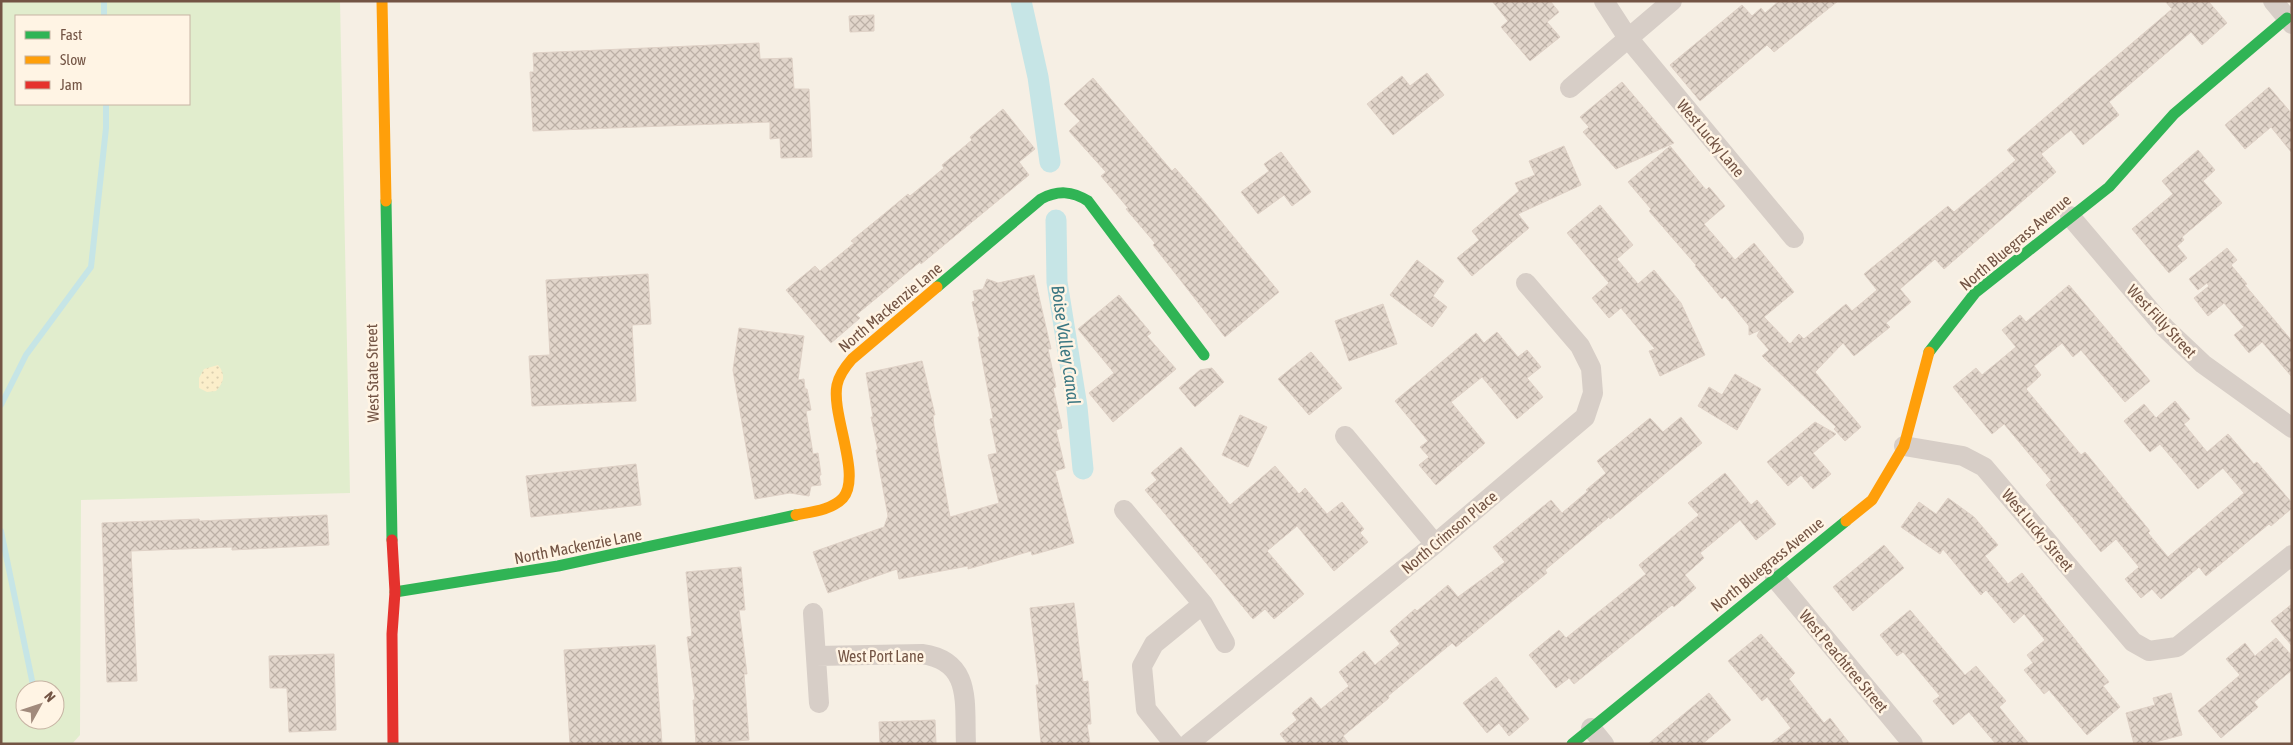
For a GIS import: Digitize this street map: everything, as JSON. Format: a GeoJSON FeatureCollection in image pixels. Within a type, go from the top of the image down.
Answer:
{"type":"FeatureCollection","features":[{"type":"Feature","properties":{"kind":"street","name":"West State Street"},"geometry":{"type":"LineString","coordinates":[[382,1],[392,562],[395,592],[392,634],[393,744]]}},
{"type":"Feature","properties":{"kind":"street"},"geometry":{"type":"LineString","coordinates":[[1604,1],[1628,38]]}},
{"type":"Feature","properties":{"kind":"street"},"geometry":{"type":"LineString","coordinates":[[1570,88],[1672,1]]}},
{"type":"Feature","properties":{"kind":"street"},"geometry":{"type":"LineString","coordinates":[[2273,1],[2290,21]]}},
{"type":"Feature","properties":{"kind":"street","name":"North Bluegrass Avenue"},"geometry":{"type":"LineString","coordinates":[[1572,744],[1872,500],[1904,446],[1927,355],[1975,293],[2109,187],[2174,114],[2290,21]]}},
{"type":"Feature","properties":{"kind":"street","name":"West Lucky Lane"},"geometry":{"type":"LineString","coordinates":[[1628,38],[1794,238]]}},
{"type":"Feature","properties":{"kind":"street","name":"North Mackenzie Lane"},"geometry":{"type":"LineString","coordinates":[[395,592],[511,576],[546,567],[576,564],[708,537],[828,508],[836,504],[843,498],[850,480],[836,392],[837,379],[844,368],[852,359],[1041,199],[1051,193],[1063,191],[1076,194],[1088,201],[1204,355]]}},
{"type":"Feature","properties":{"kind":"street","name":"West Filly Street"},"geometry":{"type":"LineString","coordinates":[[2070,216],[2165,328],[2202,364],[2292,428]]}},
{"type":"Feature","properties":{"kind":"street","name":"North Crimson Place"},"geometry":{"type":"LineString","coordinates":[[1188,744],[1435,544],[1585,417],[1593,393],[1591,368],[1580,346],[1526,282]]}},
{"type":"Feature","properties":{"kind":"street"},"geometry":{"type":"LineString","coordinates":[[1345,436],[1435,544]]}},
{"type":"Feature","properties":{"kind":"street","name":"West Lucky Street"},"geometry":{"type":"LineString","coordinates":[[1904,446],[1963,456],[1984,467],[2133,642],[2149,651],[2177,647],[2292,555]]}},
{"type":"Feature","properties":{"kind":"street"},"geometry":{"type":"LineString","coordinates":[[1124,510],[1203,604],[1226,643]]}},
{"type":"Feature","properties":{"kind":"street","name":"West Peachtree Street"},"geometry":{"type":"LineString","coordinates":[[1775,578],[1913,744]]}},
{"type":"Feature","properties":{"kind":"street"},"geometry":{"type":"LineString","coordinates":[[1174,744],[1146,709],[1142,666],[1154,644],[1203,604]]}},
{"type":"Feature","properties":{"kind":"street","name":"West Port Lane"},"geometry":{"type":"LineString","coordinates":[[813,613],[819,703]]}},
{"type":"Feature","properties":{"kind":"street","name":"West Port Lane"},"geometry":{"type":"LineString","coordinates":[[816,656],[922,654],[937,656],[948,663],[963,684],[966,744]]}},
{"type":"Feature","properties":{"kind":"street"},"geometry":{"type":"LineString","coordinates":[[1591,728],[1604,744]]}},
{"type":"Feature","properties":{"kind":"green space"},"geometry":{"type":"Polygon","coordinates":[[[1,1],[340,1],[350,493],[81,500],[80,735],[72,744],[1,744],[1,1]]]}},
{"type":"Feature","properties":{"kind":"sand"},"geometry":{"type":"Polygon","coordinates":[[[218,365],[223,375],[221,385],[216,391],[207,392],[199,388],[199,378],[204,369],[218,365]]]}},
{"type":"Feature","properties":{"kind":"building"},"geometry":{"type":"Polygon","coordinates":[[[1492,1],[1550,1],[1559,12],[1547,22],[1560,37],[1530,61],[1501,27],[1508,21],[1492,1]]]}},
{"type":"Feature","properties":{"kind":"building"},"geometry":{"type":"Polygon","coordinates":[[[1779,1],[1838,1],[1774,52],[1767,45],[1700,101],[1670,65],[1742,5],[1752,16],[1761,8],[1765,13],[1779,1]]]}},
{"type":"Feature","properties":{"kind":"building"},"geometry":{"type":"Polygon","coordinates":[[[2165,1],[2208,1],[2227,23],[2202,45],[2191,32],[2109,102],[2119,115],[2083,145],[2071,130],[2041,154],[2056,172],[1944,269],[1935,259],[1900,289],[1911,302],[1886,323],[1890,327],[1854,356],[1843,343],[1815,372],[1861,427],[1845,441],[1834,429],[1836,427],[1762,356],[1769,350],[1757,336],[1760,330],[1749,335],[1749,326],[1725,296],[1722,299],[1696,265],[1649,211],[1651,209],[1628,182],[1670,146],[1706,190],[1709,187],[1725,206],[1704,224],[1735,260],[1754,243],[1794,292],[1764,317],[1790,344],[1799,334],[1804,339],[1846,304],[1852,311],[1877,290],[1864,274],[1948,206],[1954,212],[2016,160],[2007,150],[2172,9],[2165,1]]]}},
{"type":"Feature","properties":{"kind":"building"},"geometry":{"type":"Polygon","coordinates":[[[874,15],[874,31],[850,32],[849,16],[874,15]]]}},
{"type":"Feature","properties":{"kind":"building"},"geometry":{"type":"Polygon","coordinates":[[[759,43],[760,59],[792,58],[794,89],[809,89],[812,157],[781,158],[780,138],[770,139],[770,122],[533,131],[530,72],[534,72],[533,53],[759,43]]]}},
{"type":"Feature","properties":{"kind":"building"},"geometry":{"type":"Polygon","coordinates":[[[1427,73],[1444,95],[1393,135],[1367,104],[1402,76],[1410,86],[1427,73]]]}},
{"type":"Feature","properties":{"kind":"building"},"geometry":{"type":"Polygon","coordinates":[[[1093,78],[1172,171],[1175,168],[1205,202],[1279,292],[1225,337],[1153,245],[1155,243],[1101,176],[1106,172],[1069,131],[1080,121],[1064,104],[1093,78]]]}},
{"type":"Feature","properties":{"kind":"building"},"geometry":{"type":"Polygon","coordinates":[[[1622,82],[1674,143],[1616,169],[1583,132],[1589,127],[1580,117],[1622,82]]]}},
{"type":"Feature","properties":{"kind":"building"},"geometry":{"type":"Polygon","coordinates":[[[2269,87],[2292,114],[2292,153],[2271,127],[2245,149],[2225,125],[2269,87]]]}},
{"type":"Feature","properties":{"kind":"building"},"geometry":{"type":"Polygon","coordinates":[[[1003,109],[1035,149],[1019,162],[1029,175],[856,315],[860,318],[831,343],[786,290],[815,266],[820,271],[854,243],[851,241],[908,194],[910,196],[944,168],[942,165],[972,140],[970,137],[1003,109]]]}},
{"type":"Feature","properties":{"kind":"building"},"geometry":{"type":"Polygon","coordinates":[[[1564,146],[1581,185],[1518,214],[1529,228],[1472,276],[1457,258],[1479,240],[1472,231],[1519,191],[1515,183],[1535,175],[1529,161],[1564,146]]]}},
{"type":"Feature","properties":{"kind":"building"},"geometry":{"type":"Polygon","coordinates":[[[2198,150],[2215,170],[2203,181],[2222,203],[2182,237],[2184,240],[2177,246],[2187,258],[2169,273],[2132,229],[2173,194],[2162,181],[2198,150]]]}},
{"type":"Feature","properties":{"kind":"building"},"geometry":{"type":"Polygon","coordinates":[[[1281,152],[1311,192],[1292,206],[1284,195],[1258,214],[1241,192],[1269,171],[1264,164],[1281,152]]]}},
{"type":"Feature","properties":{"kind":"building"},"geometry":{"type":"Polygon","coordinates":[[[1600,205],[1633,245],[1617,259],[1638,284],[1654,270],[1681,303],[1705,355],[1660,376],[1649,351],[1655,349],[1621,308],[1609,318],[1592,298],[1609,283],[1567,233],[1600,205]]]}},
{"type":"Feature","properties":{"kind":"building"},"geometry":{"type":"Polygon","coordinates":[[[2227,248],[2237,260],[2231,265],[2247,284],[2245,285],[2292,341],[2292,377],[2262,342],[2249,353],[2234,335],[2244,327],[2224,303],[2208,316],[2194,298],[2209,286],[2207,283],[2198,290],[2189,279],[2227,248]]]}},
{"type":"Feature","properties":{"kind":"building"},"geometry":{"type":"Polygon","coordinates":[[[1417,260],[1444,281],[1433,296],[1447,307],[1432,327],[1390,295],[1417,260]]]}},
{"type":"Feature","properties":{"kind":"building"},"geometry":{"type":"Polygon","coordinates":[[[648,274],[651,324],[632,325],[636,401],[532,406],[529,356],[550,355],[546,280],[648,274]]]}},
{"type":"Feature","properties":{"kind":"building"},"geometry":{"type":"Polygon","coordinates":[[[1034,275],[1051,349],[1048,349],[1056,387],[1053,388],[1062,428],[1056,430],[1065,468],[1055,471],[1074,543],[1032,555],[1031,551],[968,569],[968,566],[899,579],[897,569],[828,593],[813,552],[884,527],[888,516],[876,450],[878,450],[871,417],[873,417],[866,373],[922,361],[935,415],[933,415],[934,426],[950,517],[999,503],[988,455],[997,453],[990,419],[993,418],[978,337],[980,337],[972,302],[975,301],[973,291],[983,289],[987,279],[998,283],[1034,275]]]}},
{"type":"Feature","properties":{"kind":"building"},"geometry":{"type":"Polygon","coordinates":[[[2069,285],[2150,381],[2125,402],[2081,350],[2073,357],[2062,343],[2034,366],[2041,375],[2026,389],[2081,455],[2085,452],[2150,531],[2148,533],[2168,557],[2244,493],[2223,468],[2198,489],[2160,444],[2150,452],[2124,421],[2144,404],[2156,418],[2175,401],[2190,419],[2184,424],[2207,452],[2228,434],[2254,464],[2257,462],[2292,503],[2292,508],[2271,526],[2269,524],[2206,576],[2199,567],[2161,599],[2152,589],[2141,598],[2125,579],[2139,567],[2116,539],[2101,552],[2046,485],[2051,480],[2004,424],[1992,434],[1953,387],[1976,368],[1982,375],[2016,347],[2002,330],[2020,315],[2026,322],[2069,285]]]}},
{"type":"Feature","properties":{"kind":"building"},"geometry":{"type":"Polygon","coordinates":[[[1119,295],[1151,333],[1147,336],[1176,369],[1113,422],[1089,393],[1114,373],[1078,329],[1119,295]]]}},
{"type":"Feature","properties":{"kind":"building"},"geometry":{"type":"Polygon","coordinates":[[[1383,304],[1397,344],[1349,361],[1335,321],[1383,304]]]}},
{"type":"Feature","properties":{"kind":"building"},"geometry":{"type":"Polygon","coordinates":[[[739,328],[804,336],[798,380],[804,379],[805,389],[807,389],[811,410],[806,411],[813,454],[818,453],[821,475],[819,475],[821,485],[811,486],[809,496],[790,493],[755,499],[733,370],[739,328]]]}},
{"type":"Feature","properties":{"kind":"building"},"geometry":{"type":"Polygon","coordinates":[[[1497,332],[1518,357],[1527,350],[1541,367],[1527,378],[1543,397],[1517,419],[1482,377],[1451,402],[1485,443],[1436,485],[1419,465],[1429,457],[1420,447],[1428,441],[1395,401],[1476,333],[1484,343],[1497,332]]]}},
{"type":"Feature","properties":{"kind":"building"},"geometry":{"type":"Polygon","coordinates":[[[1311,352],[1342,388],[1309,415],[1278,379],[1311,352]]]}},
{"type":"Feature","properties":{"kind":"building"},"geometry":{"type":"Polygon","coordinates":[[[1212,368],[1224,382],[1195,407],[1179,388],[1200,370],[1212,368]]]}},
{"type":"Feature","properties":{"kind":"building"},"geometry":{"type":"Polygon","coordinates":[[[1735,374],[1761,389],[1737,430],[1698,406],[1709,387],[1722,395],[1735,374]]]}},
{"type":"Feature","properties":{"kind":"building"},"geometry":{"type":"Polygon","coordinates":[[[1240,415],[1267,427],[1248,467],[1222,455],[1240,415]]]}},
{"type":"Feature","properties":{"kind":"building"},"geometry":{"type":"Polygon","coordinates":[[[1681,417],[1702,443],[1545,570],[1547,573],[1456,647],[1452,643],[1388,696],[1389,698],[1343,736],[1349,744],[1288,744],[1280,734],[1297,720],[1292,713],[1311,697],[1321,709],[1349,686],[1339,672],[1364,651],[1375,665],[1400,644],[1390,631],[1415,609],[1417,611],[1448,585],[1458,597],[1505,562],[1493,547],[1551,500],[1562,513],[1606,473],[1597,461],[1650,418],[1663,432],[1681,417]]]}},
{"type":"Feature","properties":{"kind":"building"},"geometry":{"type":"Polygon","coordinates":[[[1815,422],[1836,434],[1813,453],[1831,474],[1813,489],[1801,475],[1788,486],[1767,462],[1815,422]]]}},
{"type":"Feature","properties":{"kind":"building"},"geometry":{"type":"Polygon","coordinates":[[[1181,447],[1230,505],[1275,466],[1299,494],[1305,488],[1327,514],[1342,502],[1364,529],[1360,533],[1368,542],[1334,571],[1297,526],[1267,551],[1304,594],[1274,619],[1265,609],[1253,619],[1145,490],[1157,480],[1151,473],[1181,447]]]}},
{"type":"Feature","properties":{"kind":"building"},"geometry":{"type":"Polygon","coordinates":[[[636,464],[641,505],[531,517],[526,476],[636,464]]]}},
{"type":"Feature","properties":{"kind":"building"},"geometry":{"type":"Polygon","coordinates":[[[1725,473],[1751,505],[1757,500],[1776,524],[1756,540],[1740,520],[1700,553],[1704,558],[1685,575],[1696,588],[1574,684],[1569,678],[1556,688],[1529,655],[1559,630],[1566,638],[1646,574],[1639,565],[1699,515],[1688,503],[1725,473]]]}},
{"type":"Feature","properties":{"kind":"building"},"geometry":{"type":"Polygon","coordinates":[[[1948,498],[1974,517],[1998,545],[1985,556],[2008,584],[2022,573],[2109,682],[2103,686],[2120,707],[2087,735],[2049,690],[2044,694],[2024,670],[2033,663],[2027,655],[2045,640],[2024,614],[2014,623],[1986,590],[1981,595],[1943,549],[1940,554],[1901,527],[1919,502],[1936,514],[1948,498]]]}},
{"type":"Feature","properties":{"kind":"building"},"geometry":{"type":"Polygon","coordinates":[[[327,515],[329,545],[232,550],[232,547],[131,551],[137,681],[107,682],[102,523],[327,515]]]}},
{"type":"Feature","properties":{"kind":"building"},"geometry":{"type":"Polygon","coordinates":[[[1884,545],[1904,568],[1853,611],[1833,587],[1884,545]]]}},
{"type":"Feature","properties":{"kind":"building"},"geometry":{"type":"Polygon","coordinates":[[[741,567],[745,610],[739,610],[747,674],[744,674],[749,740],[696,744],[693,700],[695,700],[687,637],[692,636],[686,572],[741,567]]]}},
{"type":"Feature","properties":{"kind":"building"},"geometry":{"type":"Polygon","coordinates":[[[1074,603],[1083,682],[1088,681],[1091,724],[1087,724],[1090,744],[1041,744],[1036,685],[1039,685],[1030,608],[1074,603]]]}},
{"type":"Feature","properties":{"kind":"building"},"geometry":{"type":"Polygon","coordinates":[[[2292,604],[2292,646],[2271,621],[2292,604]]]}},
{"type":"Feature","properties":{"kind":"building"},"geometry":{"type":"Polygon","coordinates":[[[1910,610],[1965,675],[1976,666],[2006,701],[1999,707],[2029,744],[1996,744],[1969,712],[1953,725],[1933,701],[1940,696],[1903,652],[1897,656],[1880,635],[1910,610]]]}},
{"type":"Feature","properties":{"kind":"building"},"geometry":{"type":"Polygon","coordinates":[[[1761,634],[1795,673],[1789,679],[1824,723],[1830,718],[1850,744],[1770,744],[1791,728],[1767,697],[1762,701],[1728,661],[1761,634]]]}},
{"type":"Feature","properties":{"kind":"building"},"geometry":{"type":"Polygon","coordinates":[[[2276,638],[2292,656],[2292,670],[2254,702],[2258,707],[2221,738],[2198,711],[2240,675],[2226,659],[2245,643],[2255,656],[2276,638]]]}},
{"type":"Feature","properties":{"kind":"building"},"geometry":{"type":"Polygon","coordinates":[[[655,645],[662,744],[570,744],[564,650],[655,645]]]}},
{"type":"Feature","properties":{"kind":"building"},"geometry":{"type":"Polygon","coordinates":[[[334,654],[336,730],[289,732],[287,688],[270,688],[269,656],[334,654]]]}},
{"type":"Feature","properties":{"kind":"building"},"geometry":{"type":"Polygon","coordinates":[[[1496,677],[1529,719],[1509,736],[1499,723],[1487,733],[1463,703],[1496,677]]]}},
{"type":"Feature","properties":{"kind":"building"},"geometry":{"type":"Polygon","coordinates":[[[1709,693],[1731,720],[1702,744],[1648,744],[1709,693]]]}},
{"type":"Feature","properties":{"kind":"building"},"geometry":{"type":"Polygon","coordinates":[[[2171,693],[2182,735],[2148,744],[2134,744],[2126,713],[2155,705],[2153,698],[2171,693]]]}},
{"type":"Feature","properties":{"kind":"building"},"geometry":{"type":"Polygon","coordinates":[[[935,720],[936,744],[880,744],[879,722],[935,720]]]}},
{"type":"Feature","properties":{"kind":"waterway"},"geometry":{"type":"LineString","coordinates":[[104,1],[104,15]]}},
{"type":"Feature","properties":{"kind":"waterway","name":"Boise Valley Canal"},"geometry":{"type":"LineString","coordinates":[[1021,1],[1038,77],[1050,162]]}},
{"type":"Feature","properties":{"kind":"waterway"},"geometry":{"type":"LineString","coordinates":[[1,405],[26,355],[91,267],[106,128],[106,105]]}},
{"type":"Feature","properties":{"kind":"waterway","name":"Boise Valley Canal"},"geometry":{"type":"LineString","coordinates":[[1056,220],[1057,282],[1077,407],[1083,469]]}},
{"type":"Feature","properties":{"kind":"waterway"},"geometry":{"type":"LineString","coordinates":[[1,531],[32,680]]}},
{"type":"Feature","properties":{"kind":"traffic: fast"},"geometry":{"type":"LineString","coordinates":[[1929,352],[1975,293],[2109,187],[2174,114],[2287,18]]}},
{"type":"Feature","properties":{"kind":"traffic: fast"},"geometry":{"type":"LineString","coordinates":[[937,287],[1041,199],[1059,193],[1076,195],[1088,201],[1204,355]]}},
{"type":"Feature","properties":{"kind":"traffic: fast"},"geometry":{"type":"LineString","coordinates":[[386,201],[392,540]]}},
{"type":"Feature","properties":{"kind":"traffic: fast"},"geometry":{"type":"LineString","coordinates":[[395,592],[558,566],[796,515]]}},
{"type":"Feature","properties":{"kind":"traffic: fast"},"geometry":{"type":"LineString","coordinates":[[1572,744],[1846,521]]}},
{"type":"Feature","properties":{"kind":"traffic: slow"},"geometry":{"type":"LineString","coordinates":[[382,1],[386,201]]}},
{"type":"Feature","properties":{"kind":"traffic: slow"},"geometry":{"type":"LineString","coordinates":[[796,515],[821,510],[833,505],[843,498],[848,488],[848,460],[836,397],[837,385],[843,371],[852,359],[937,287]]}},
{"type":"Feature","properties":{"kind":"traffic: slow"},"geometry":{"type":"LineString","coordinates":[[1846,521],[1872,500],[1904,446],[1929,352]]}},
{"type":"Feature","properties":{"kind":"traffic: jam"},"geometry":{"type":"LineString","coordinates":[[392,540],[395,592],[392,634],[393,744]]}}]}
